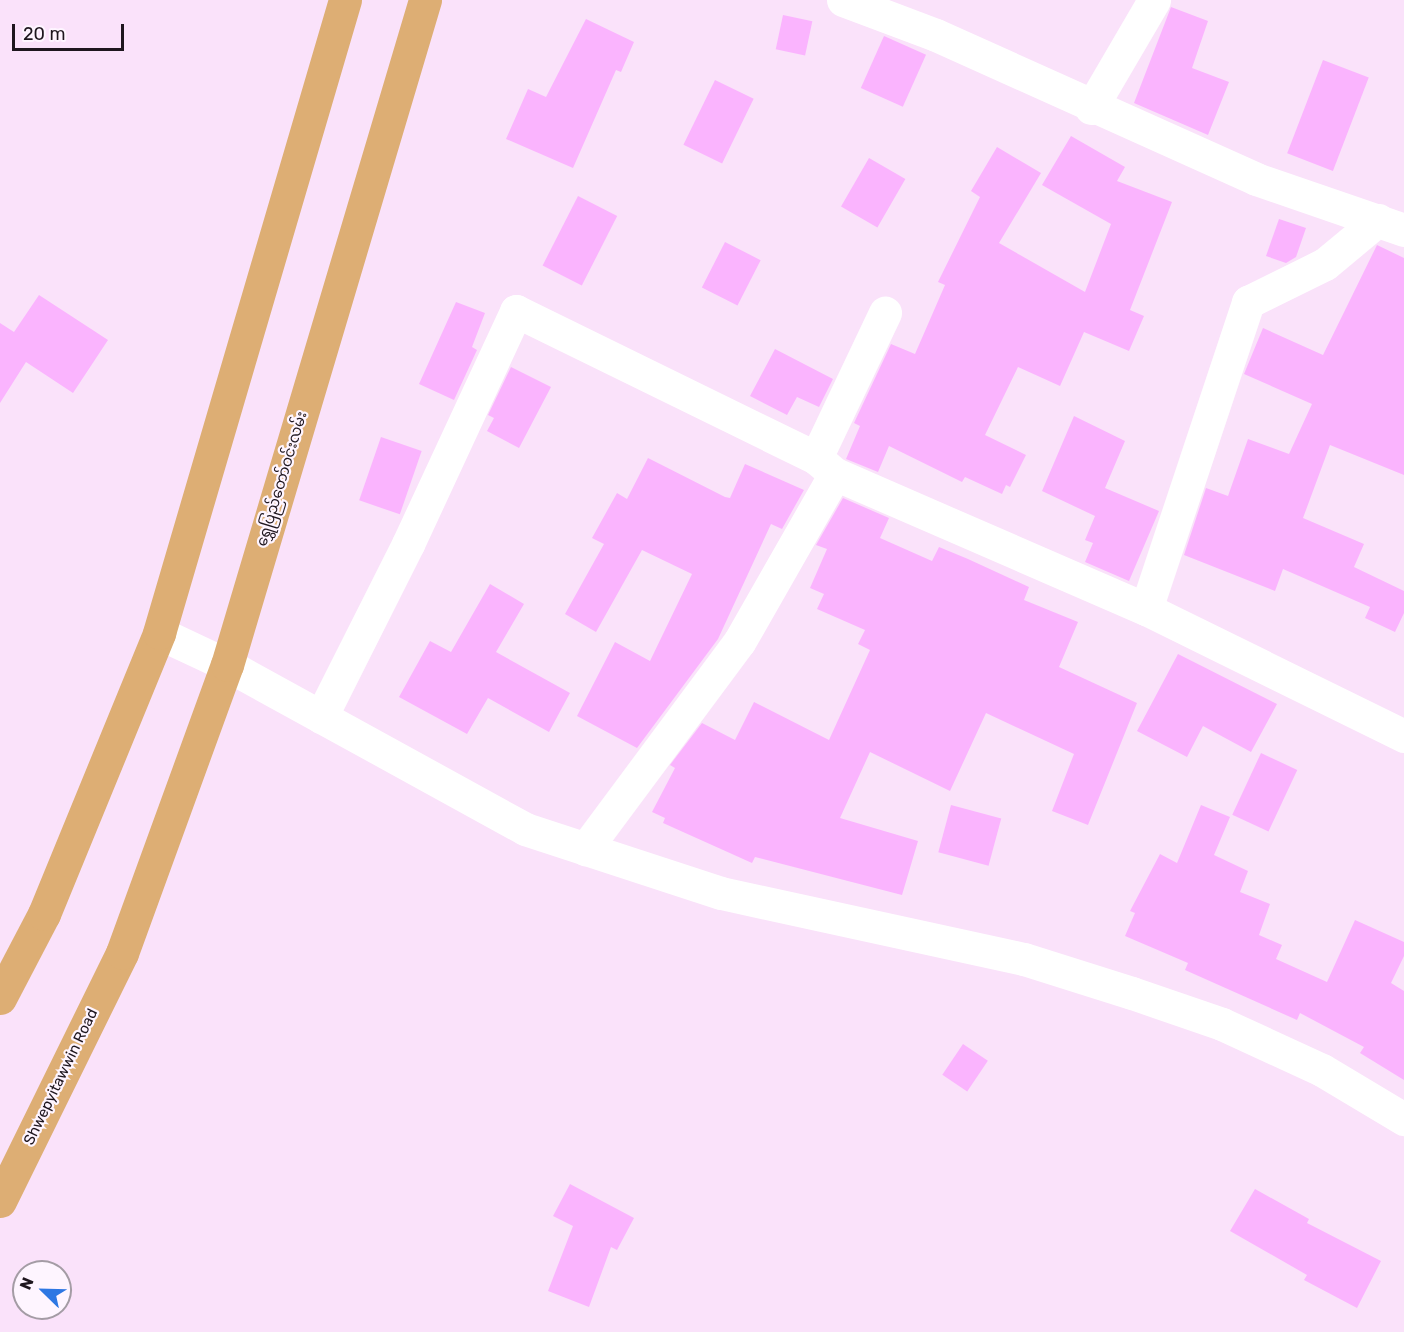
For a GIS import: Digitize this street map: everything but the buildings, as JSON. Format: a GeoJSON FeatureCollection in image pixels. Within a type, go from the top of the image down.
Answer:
{"type":"FeatureCollection","features":[{"type":"Feature","properties":{"kind":"main road"},"geometry":{"type":"LineString","coordinates":[[0,998],[44,914],[159,633],[345,0]]}},
{"type":"Feature","properties":{"kind":"main road","name":"ရွှေပြည်တော်ဝင်းလမ်း"},"geometry":{"type":"LineString","coordinates":[[122,953],[227,665],[424,0]]}},
{"type":"Feature","properties":{"kind":"main road","name":"Shwepyitawwin Road"},"geometry":{"type":"LineString","coordinates":[[0,1201],[122,953]]}},
{"type":"Feature","properties":{"kind":"street"},"geometry":{"type":"LineString","coordinates":[[843,0],[936,35],[1091,108],[1256,179],[1391,225]]}},
{"type":"Feature","properties":{"kind":"street"},"geometry":{"type":"LineString","coordinates":[[1091,108],[1155,0]]}},
{"type":"Feature","properties":{"kind":"street"},"geometry":{"type":"LineString","coordinates":[[1146,609],[1248,302],[1325,264],[1391,225]]}},
{"type":"Feature","properties":{"kind":"street"},"geometry":{"type":"LineString","coordinates":[[321,717],[408,544],[516,311],[825,466],[1146,609],[1402,730]]}},
{"type":"Feature","properties":{"kind":"street"},"geometry":{"type":"LineString","coordinates":[[585,849],[740,642],[825,466],[885,313]]}},
{"type":"Feature","properties":{"kind":"street"},"geometry":{"type":"LineString","coordinates":[[159,633],[227,665],[525,829],[721,894],[1024,959],[1132,993],[1222,1024],[1312,1065],[1404,1119]]}}]}
